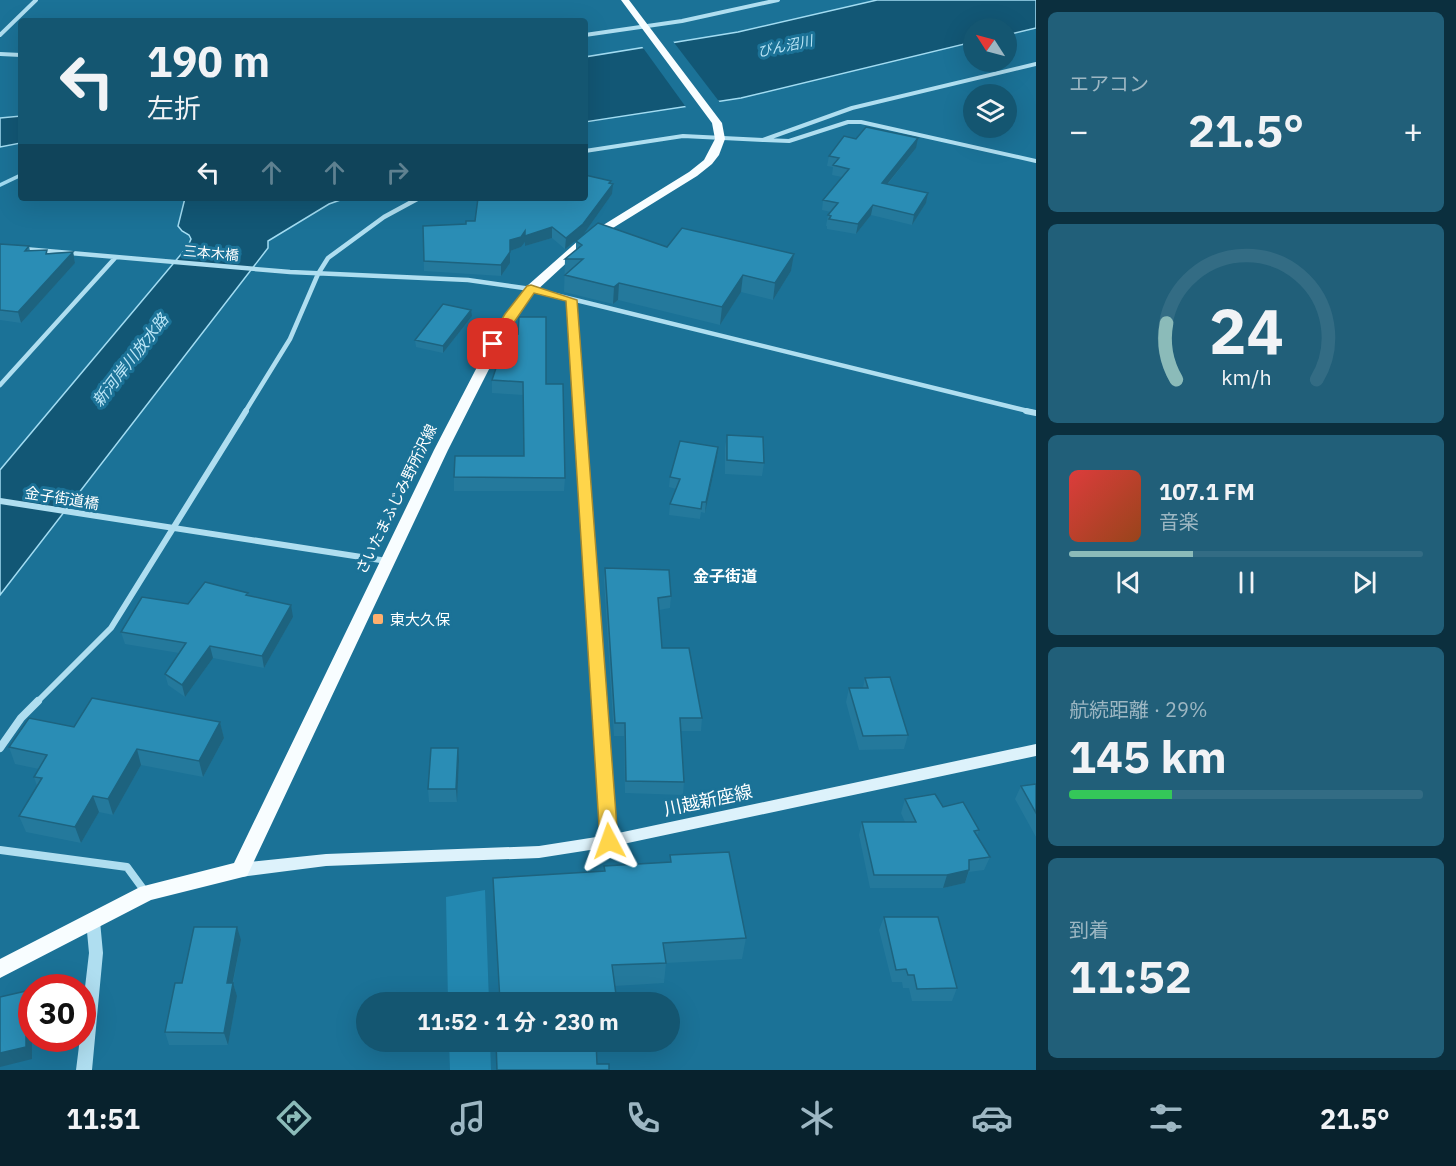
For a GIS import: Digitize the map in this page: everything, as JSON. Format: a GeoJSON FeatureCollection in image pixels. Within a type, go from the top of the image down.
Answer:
{"type":"FeatureCollection","features":[{"type":"Feature","properties":{"kind":"main road"},"geometry":{"type":"LineString","coordinates":[[625,0],[717,123],[720,139]]}},
{"type":"Feature","properties":{"kind":"main road","name":"さいたまふじみ野所沢線"},"geometry":{"type":"LineString","coordinates":[[240,870],[387,561],[493,344],[509,317],[531,289],[583,242],[702,167],[714,155],[720,139]]}},
{"type":"Feature","properties":{"kind":"main road","name":"川越新座線"},"geometry":{"type":"LineString","coordinates":[[240,870],[326,860],[539,852],[609,841],[1036,750]]}},
{"type":"Feature","properties":{"kind":"main road"},"geometry":{"type":"LineString","coordinates":[[0,969],[147,893],[240,870]]}},
{"type":"Feature","properties":{"kind":"street"},"geometry":{"type":"LineString","coordinates":[[0,35],[36,0]]}},
{"type":"Feature","properties":{"kind":"street"},"geometry":{"type":"LineString","coordinates":[[588,35],[647,29],[738,11],[778,0]]}},
{"type":"Feature","properties":{"kind":"street"},"geometry":{"type":"LineString","coordinates":[[0,54],[18,55]]}},
{"type":"Feature","properties":{"kind":"street"},"geometry":{"type":"LineString","coordinates":[[763,140],[852,108],[1036,63]]}},
{"type":"Feature","properties":{"kind":"street"},"geometry":{"type":"LineString","coordinates":[[588,151],[683,136],[789,141],[852,122],[1036,161]]}},
{"type":"Feature","properties":{"kind":"street"},"geometry":{"type":"LineString","coordinates":[[0,748],[21,718],[111,628],[290,339],[318,274],[328,258],[345,243],[413,201]]}},
{"type":"Feature","properties":{"kind":"street","name":"三本木橋"},"geometry":{"type":"LineString","coordinates":[[21,249],[318,274],[468,280],[531,289],[1036,413]]}},
{"type":"Feature","properties":{"kind":"street"},"geometry":{"type":"LineString","coordinates":[[0,385],[115,258]]}},
{"type":"Feature","properties":{"kind":"street"},"geometry":{"type":"LineString","coordinates":[[571,300],[609,841]]}},
{"type":"Feature","properties":{"kind":"street","name":"金子街道橋"},"geometry":{"type":"LineString","coordinates":[[0,501],[120,520],[175,526],[387,561]]}},
{"type":"Feature","properties":{"kind":"street"},"geometry":{"type":"LineString","coordinates":[[0,850],[127,867],[147,893]]}},
{"type":"Feature","properties":{"kind":"street"},"geometry":{"type":"LineString","coordinates":[[84,1070],[96,953],[93,921]]}},
{"type":"Feature","properties":{"kind":"shaded area"},"geometry":{"type":"Polygon","coordinates":[[[485,890],[489,992],[448,992],[446,897],[485,890]]]}},
{"type":"Feature","properties":{"kind":"shaded area"},"geometry":{"type":"Polygon","coordinates":[[[449,1052],[490,1052],[491,1070],[450,1070],[449,1052]]]}},
{"type":"Feature","properties":{"kind":"water","name":"びん沼川"},"geometry":{"type":"Polygon","coordinates":[[[877,0],[1036,0],[1036,28],[1017,33],[1017,18],[963,18],[963,44],[741,98],[588,122],[588,57],[738,32],[877,0]]]}},
{"type":"Feature","properties":{"kind":"water"},"geometry":{"type":"Polygon","coordinates":[[[18,116],[18,144],[0,147],[0,118],[18,116]]]}},
{"type":"Feature","properties":{"kind":"water","name":"新河岸川放水路"},"geometry":{"type":"Polygon","coordinates":[[[184,201],[338,201],[268,241],[268,248],[0,595],[0,470],[188,246],[191,239],[189,235],[178,226],[184,201]]]}},
{"type":"Feature","properties":{"kind":"pier"},"geometry":{"type":"Polygon","coordinates":[[[672,40],[721,104],[688,110],[641,45],[672,40]]]}},
{"type":"Feature","properties":{"kind":"building"},"geometry":{"type":"Polygon","coordinates":[[[866,127],[918,138],[882,183],[928,193],[914,215],[873,205],[858,224],[829,219],[831,216],[828,215],[838,203],[823,200],[849,169],[833,165],[839,158],[829,156],[844,136],[856,139],[866,127]]]}},
{"type":"Feature","properties":{"kind":"building"},"geometry":{"type":"Polygon","coordinates":[[[588,176],[611,181],[609,183],[613,184],[583,224],[566,238],[552,227],[525,236],[525,231],[521,237],[510,240],[510,252],[501,265],[424,261],[423,226],[466,224],[466,221],[475,221],[478,201],[588,201],[588,176]]]}},
{"type":"Feature","properties":{"kind":"building"},"geometry":{"type":"Polygon","coordinates":[[[598,223],[667,247],[682,228],[794,254],[775,283],[743,275],[722,307],[619,283],[614,287],[565,275],[583,259],[565,259],[582,245],[576,241],[598,223]]]}},
{"type":"Feature","properties":{"kind":"building"},"geometry":{"type":"Polygon","coordinates":[[[0,244],[29,246],[25,251],[47,250],[46,254],[73,252],[18,312],[0,310],[0,244]]]}},
{"type":"Feature","properties":{"kind":"building"},"geometry":{"type":"Polygon","coordinates":[[[443,304],[471,310],[443,346],[415,340],[443,304]]]}},
{"type":"Feature","properties":{"kind":"building"},"geometry":{"type":"Polygon","coordinates":[[[519,317],[546,317],[546,384],[563,384],[565,478],[454,477],[455,456],[524,456],[523,382],[492,380],[508,332],[518,334],[519,317]]]}},
{"type":"Feature","properties":{"kind":"building"},"geometry":{"type":"Polygon","coordinates":[[[727,435],[763,437],[764,463],[727,460],[727,435]]]}},
{"type":"Feature","properties":{"kind":"building"},"geometry":{"type":"Polygon","coordinates":[[[680,441],[718,447],[706,502],[702,502],[701,509],[670,504],[680,479],[670,477],[680,441]]]}},
{"type":"Feature","properties":{"kind":"building"},"geometry":{"type":"Polygon","coordinates":[[[605,568],[669,570],[671,596],[658,598],[662,648],[689,648],[702,718],[680,718],[684,782],[626,781],[625,723],[615,723],[605,568]]]}},
{"type":"Feature","properties":{"kind":"building"},"geometry":{"type":"Polygon","coordinates":[[[205,582],[248,593],[246,595],[291,605],[262,656],[210,646],[182,685],[165,674],[186,643],[121,632],[142,597],[188,604],[205,582]]]}},
{"type":"Feature","properties":{"kind":"building"},"geometry":{"type":"Polygon","coordinates":[[[890,677],[908,735],[863,736],[849,688],[868,688],[865,678],[890,677]]]}},
{"type":"Feature","properties":{"kind":"building"},"geometry":{"type":"Polygon","coordinates":[[[92,698],[220,722],[199,761],[137,749],[108,799],[93,796],[75,827],[19,816],[42,778],[34,777],[47,755],[9,747],[29,718],[74,727],[92,698]]]}},
{"type":"Feature","properties":{"kind":"building"},"geometry":{"type":"Polygon","coordinates":[[[431,748],[458,748],[456,789],[428,789],[431,748]]]}},
{"type":"Feature","properties":{"kind":"building"},"geometry":{"type":"Polygon","coordinates":[[[1036,784],[1036,813],[1021,786],[1036,784]]]}},
{"type":"Feature","properties":{"kind":"building"},"geometry":{"type":"Polygon","coordinates":[[[935,794],[943,807],[963,802],[979,830],[974,831],[990,857],[969,860],[969,870],[947,875],[874,875],[862,822],[916,822],[905,799],[935,794]]]}},
{"type":"Feature","properties":{"kind":"building"},"geometry":{"type":"Polygon","coordinates":[[[729,852],[746,938],[663,943],[666,963],[612,965],[616,992],[499,992],[493,878],[605,871],[604,866],[671,862],[670,855],[729,852]]]}},
{"type":"Feature","properties":{"kind":"building"},"geometry":{"type":"Polygon","coordinates":[[[884,917],[938,917],[957,988],[917,989],[914,975],[908,975],[906,969],[896,970],[884,917]]]}},
{"type":"Feature","properties":{"kind":"building"},"geometry":{"type":"Polygon","coordinates":[[[194,927],[237,927],[227,983],[233,983],[224,1033],[165,1032],[175,983],[182,983],[194,927]]]}},
{"type":"Feature","properties":{"kind":"building"},"geometry":{"type":"Polygon","coordinates":[[[18,993],[18,1049],[0,1053],[0,997],[18,993]]]}},
{"type":"Feature","properties":{"kind":"building"},"geometry":{"type":"Polygon","coordinates":[[[496,1052],[596,1052],[597,1064],[609,1064],[609,1070],[497,1070],[496,1052]]]}},
{"type":"Feature","properties":{"kind":"waterway"},"geometry":{"type":"LineString","coordinates":[[0,185],[18,176]]}},
{"type":"Feature","properties":{"kind":"place","name":"東大久保"},"geometry":{"type":"Point","coordinates":[378,619]}},
{"type":"Feature","properties":{"kind":"district","name":"金子街道"},"geometry":{"type":"Point","coordinates":[725,576]}},
{"type":"Feature","properties":{"kind":"route"},"geometry":{"type":"LineString","coordinates":[[493,344],[509,317],[531,289],[571,300],[609,841]]}}]}
